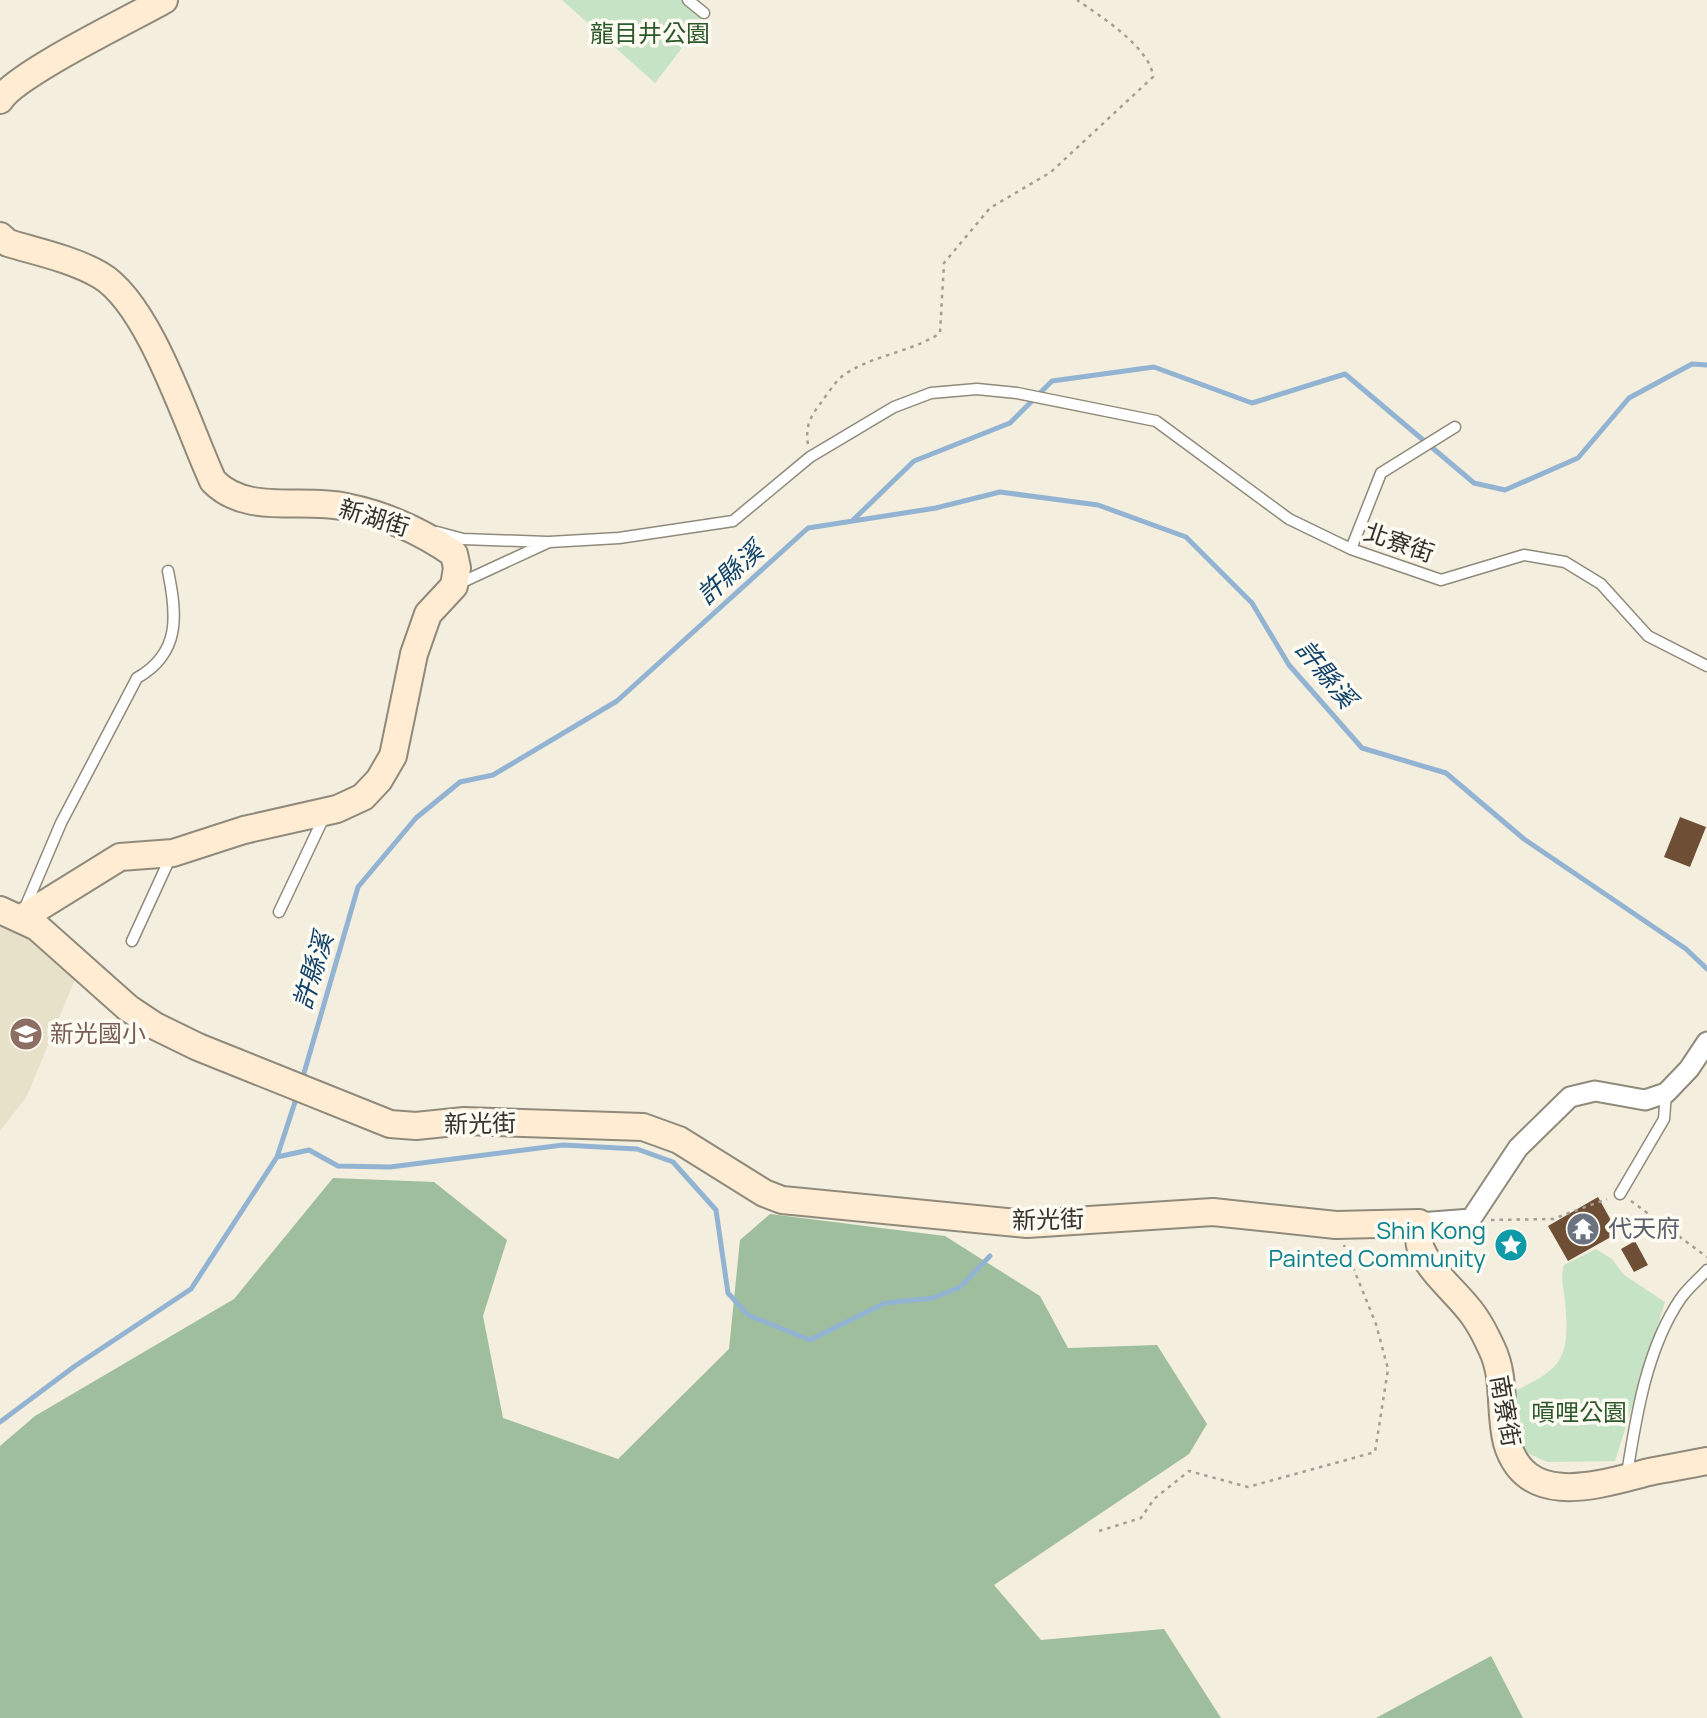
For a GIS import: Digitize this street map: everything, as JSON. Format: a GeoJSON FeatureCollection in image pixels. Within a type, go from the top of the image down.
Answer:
{"type":"FeatureCollection","features":[{"type":"Feature","properties":{"kind":"street"},"geometry":{"type":"LineString","coordinates":[[0,100],[5,92],[28,76],[164,0]]}},
{"type":"Feature","properties":{"kind":"street","name":"新湖街"},"geometry":{"type":"LineString","coordinates":[[0,236],[8,243],[76,264],[102,276],[125,299],[149,333],[213,481],[226,494],[249,502],[302,502],[346,506],[409,526],[454,554],[457,568],[454,586]]}},
{"type":"Feature","properties":{"kind":"street"},"geometry":{"type":"LineString","coordinates":[[10,914],[120,857],[173,853],[244,830],[326,811],[363,797],[393,756],[414,654],[428,614],[454,586]]}},
{"type":"Feature","properties":{"kind":"street","name":"新光街"},"geometry":{"type":"LineString","coordinates":[[10,914],[37,927],[128,1008],[155,1026],[390,1124],[416,1126],[464,1121],[643,1127],[679,1140],[764,1193],[782,1200],[1027,1224],[1213,1212],[1336,1225],[1471,1219]]}},
{"type":"Feature","properties":{"kind":"street"},"geometry":{"type":"LineString","coordinates":[[1471,1219],[1518,1148],[1570,1097],[1595,1091],[1645,1100],[1666,1093],[1689,1069],[1707,1042]]}},
{"type":"Feature","properties":{"kind":"street","name":"南寮街"},"geometry":{"type":"LineString","coordinates":[[1419,1223],[1421,1248],[1444,1283],[1474,1315],[1494,1352],[1501,1383],[1506,1440],[1514,1461],[1541,1482],[1566,1489],[1591,1487],[1707,1461]]}},
{"type":"Feature","properties":{"kind":"lane"},"geometry":{"type":"LineString","coordinates":[[688,0],[704,13]]}},
{"type":"Feature","properties":{"kind":"lane","name":"北寮街"},"geometry":{"type":"LineString","coordinates":[[409,526],[463,539],[549,542],[619,538],[733,521],[810,457],[894,407],[931,393],[977,389],[1017,393],[1156,421],[1289,519],[1351,549],[1441,580],[1524,555],[1565,562],[1601,584],[1648,636],[1707,666]]}},
{"type":"Feature","properties":{"kind":"lane"},"geometry":{"type":"LineString","coordinates":[[1351,549],[1381,473],[1455,427]]}},
{"type":"Feature","properties":{"kind":"lane"},"geometry":{"type":"LineString","coordinates":[[454,586],[549,542]]}},
{"type":"Feature","properties":{"kind":"lane"},"geometry":{"type":"LineString","coordinates":[[10,914],[137,678],[155,667],[177,623],[168,572]]}},
{"type":"Feature","properties":{"kind":"lane"},"geometry":{"type":"LineString","coordinates":[[279,912],[326,811]]}},
{"type":"Feature","properties":{"kind":"lane"},"geometry":{"type":"LineString","coordinates":[[132,942],[173,853]]}},
{"type":"Feature","properties":{"kind":"lane"},"geometry":{"type":"LineString","coordinates":[[1620,1194],[1664,1119],[1666,1093]]}},
{"type":"Feature","properties":{"kind":"lane"},"geometry":{"type":"LineString","coordinates":[[1626,1478],[1635,1422],[1659,1339],[1681,1298],[1707,1270]]}},
{"type":"Feature","properties":{"kind":"path"},"geometry":{"type":"LineString","coordinates":[[810,457],[806,430],[815,411],[841,378],[860,368],[923,345],[940,333],[944,263],[990,208],[1051,172],[1153,77],[1153,68],[1131,41],[1077,0]]}},
{"type":"Feature","properties":{"kind":"path"},"geometry":{"type":"LineString","coordinates":[[1471,1219],[1553,1220],[1620,1194],[1707,1257]]}},
{"type":"Feature","properties":{"kind":"path"},"geometry":{"type":"LineString","coordinates":[[1099,1531],[1141,1518],[1154,1499],[1189,1472],[1248,1487],[1375,1452],[1388,1369],[1376,1324],[1336,1225]]}},
{"type":"Feature","properties":{"kind":"shaded area","name":"新光國小"},"geometry":{"type":"Polygon","coordinates":[[[0,917],[78,972],[27,1096],[0,1131],[0,917]]]}},
{"type":"Feature","properties":{"kind":"green space","name":"龍目井公園"},"geometry":{"type":"Polygon","coordinates":[[[562,0],[683,0],[705,18],[655,83],[562,0]]]}},
{"type":"Feature","properties":{"kind":"green space"},"geometry":{"type":"Polygon","coordinates":[[[333,1178],[434,1182],[507,1240],[483,1316],[503,1418],[618,1459],[729,1349],[740,1240],[770,1214],[945,1236],[1040,1296],[1068,1348],[1157,1345],[1207,1424],[1189,1454],[994,1585],[1041,1640],[1164,1629],[1221,1718],[0,1718],[0,1446],[35,1416],[234,1299],[333,1178]]]}},
{"type":"Feature","properties":{"kind":"green space","name":"嗊哩公園"},"geometry":{"type":"Polygon","coordinates":[[[1596,1249],[1612,1259],[1624,1275],[1665,1302],[1615,1461],[1547,1462],[1521,1450],[1507,1395],[1539,1378],[1558,1362],[1566,1339],[1562,1279],[1564,1265],[1596,1249]]]}},
{"type":"Feature","properties":{"kind":"green space"},"geometry":{"type":"Polygon","coordinates":[[[1491,1656],[1523,1718],[1376,1718],[1491,1656]]]}},
{"type":"Feature","properties":{"kind":"building"},"geometry":{"type":"Polygon","coordinates":[[[1680,817],[1706,827],[1690,867],[1664,857],[1680,817]]]}},
{"type":"Feature","properties":{"kind":"building","name":"代天府"},"geometry":{"type":"Polygon","coordinates":[[[1598,1197],[1618,1233],[1568,1261],[1548,1226],[1598,1197]]]}},
{"type":"Feature","properties":{"kind":"building"},"geometry":{"type":"Polygon","coordinates":[[[1635,1241],[1648,1265],[1634,1272],[1621,1249],[1635,1241]]]}},
{"type":"Feature","properties":{"kind":"waterway"},"geometry":{"type":"LineString","coordinates":[[852,521],[914,461],[1010,423],[1052,381],[1154,367],[1252,403],[1345,374],[1474,483],[1505,490],[1578,458],[1629,398],[1692,364],[1707,365]]}},
{"type":"Feature","properties":{"kind":"waterway","name":"許縣溪"},"geometry":{"type":"LineString","coordinates":[[302,1080],[358,887],[416,818],[460,782],[493,775],[617,701],[808,528],[936,508],[1000,492],[1098,505],[1186,537],[1252,603],[1289,665],[1362,748],[1446,773],[1524,839],[1686,949],[1707,969]]}},
{"type":"Feature","properties":{"kind":"waterway","name":"許縣溪"},"geometry":{"type":"LineString","coordinates":[[0,1422],[75,1366],[191,1289],[277,1157],[297,1096]]}},
{"type":"Feature","properties":{"kind":"waterway"},"geometry":{"type":"LineString","coordinates":[[277,1157],[309,1150],[338,1166],[390,1167],[563,1145],[637,1149],[673,1162],[716,1210],[728,1293],[748,1315],[810,1340],[885,1303],[933,1298],[960,1287],[990,1256]]}},
{"type":"Feature","properties":{"kind":"place","name":"新光國小"},"geometry":{"type":"Point","coordinates":[26,1034]}},
{"type":"Feature","properties":{"kind":"place","name":"代天府"},"geometry":{"type":"Point","coordinates":[1583,1229]}},
{"type":"Feature","properties":{"kind":"place","name":"Shin Kong Painted Community"},"geometry":{"type":"Point","coordinates":[1511,1245]}}]}
